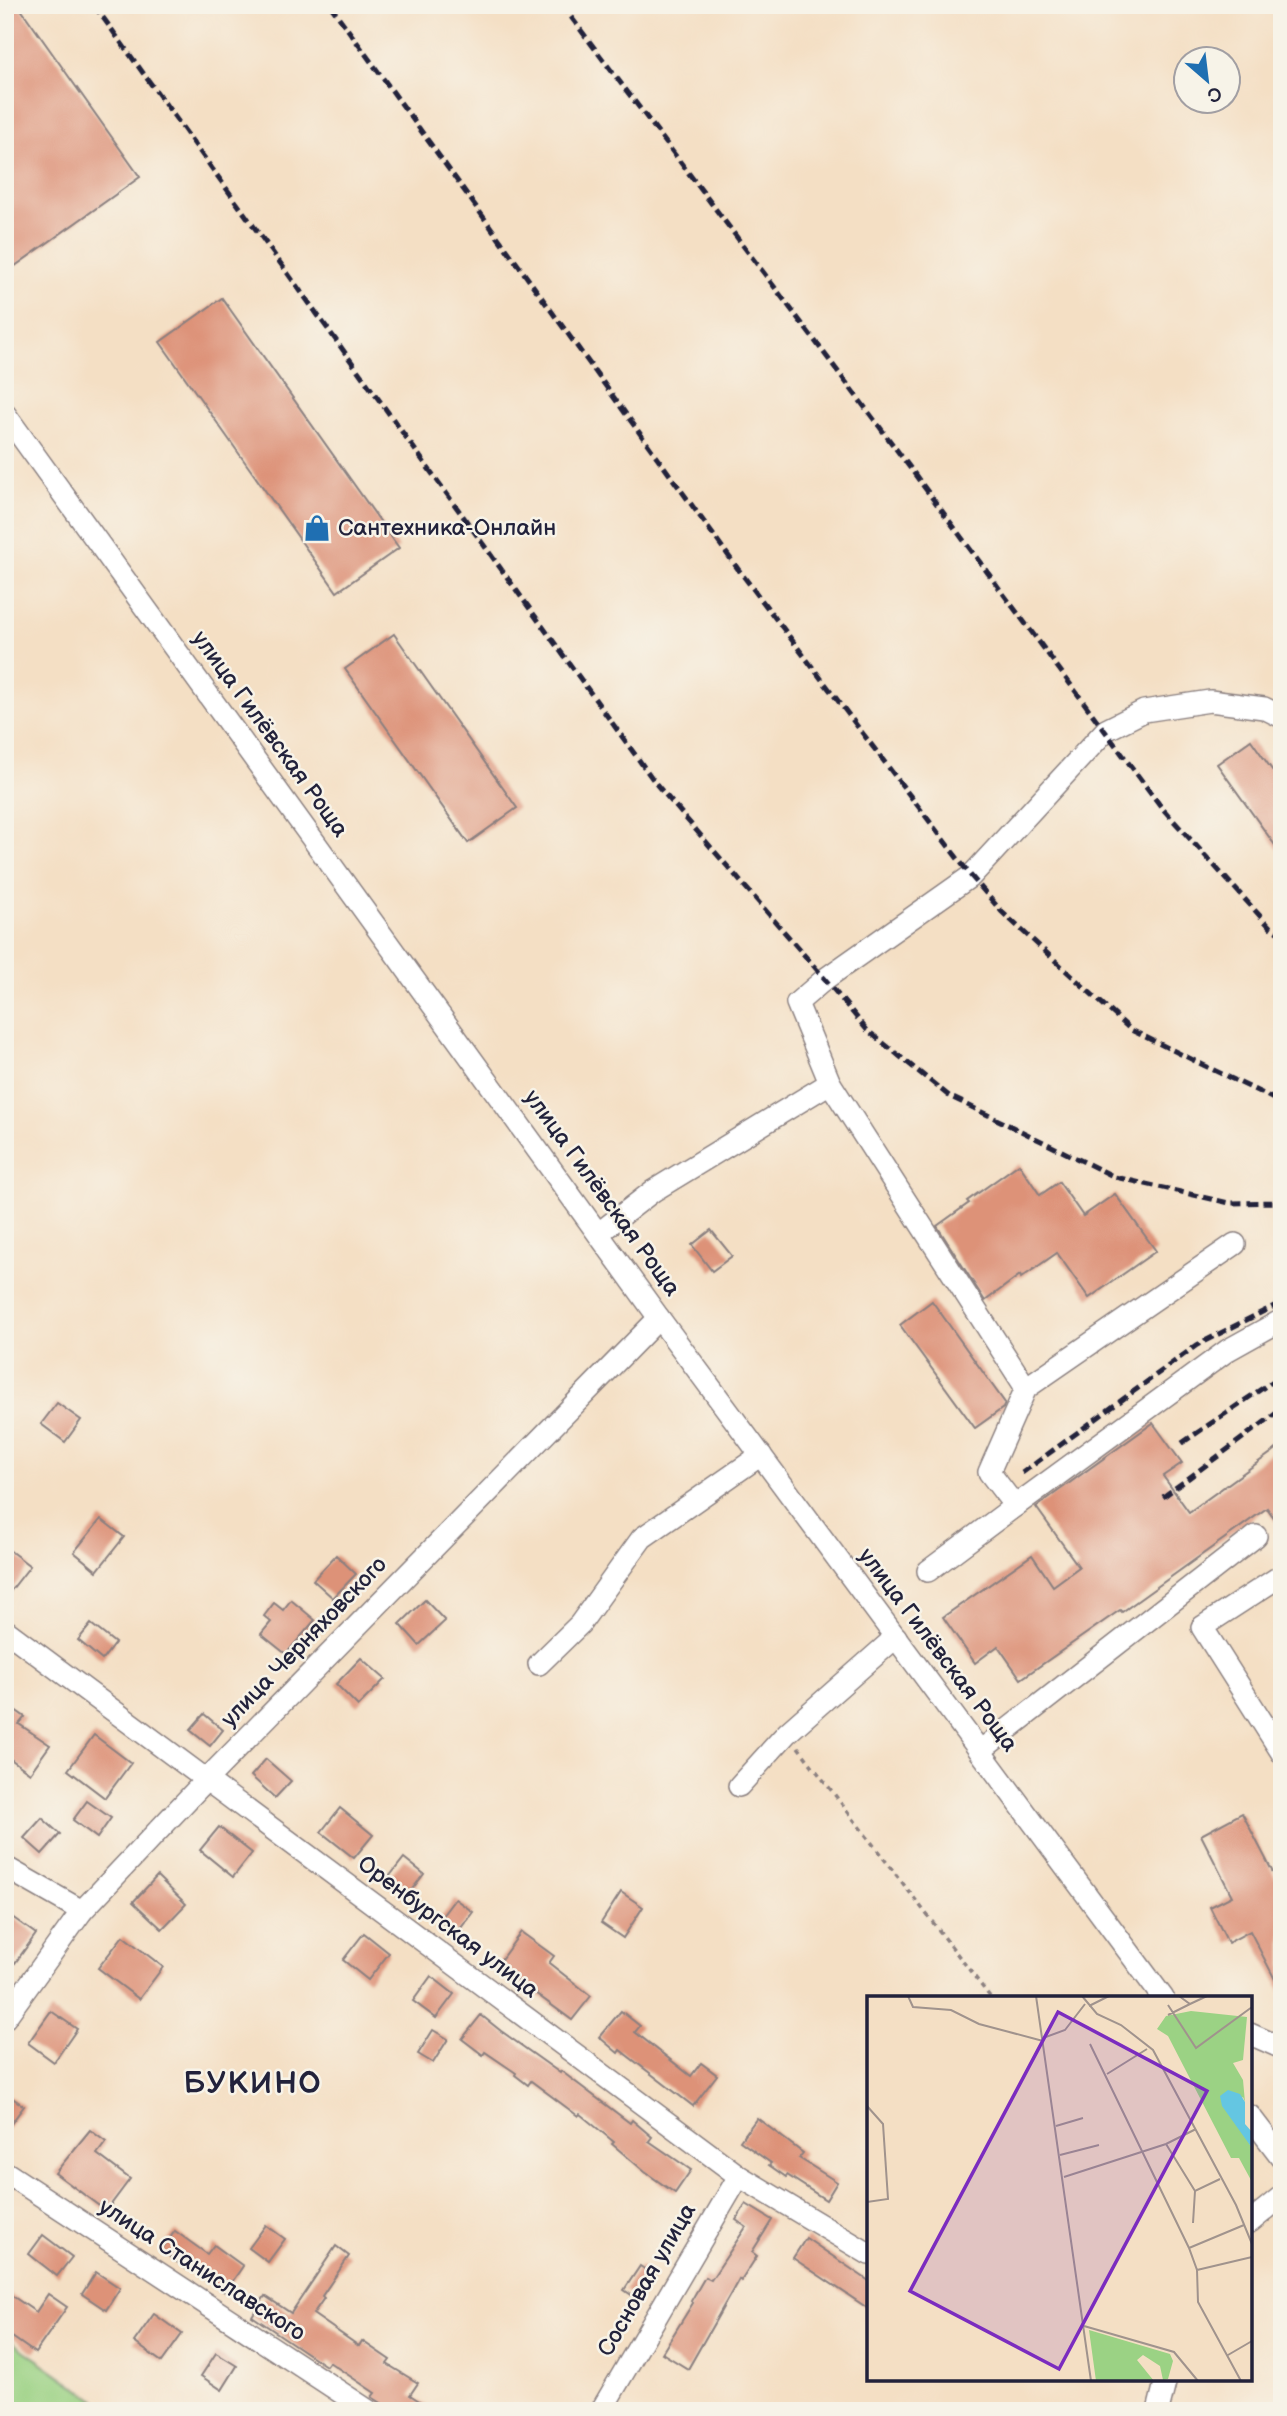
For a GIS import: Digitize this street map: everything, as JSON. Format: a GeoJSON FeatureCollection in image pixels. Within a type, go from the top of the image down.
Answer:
{"type":"FeatureCollection","features":[{"type":"Feature","properties":{"kind":"street","name":"улица Гилёвская Роща"},"geometry":{"type":"LineString","coordinates":[[5,414],[659,1318],[1162,1996]]}},
{"type":"Feature","properties":{"kind":"street"},"geometry":{"type":"LineString","coordinates":[[1026,1388],[830,1083],[797,1003],[825,979],[971,876],[1106,730],[1144,711],[1210,701],[1264,708],[1282,717]]}},
{"type":"Feature","properties":{"kind":"street"},"geometry":{"type":"LineString","coordinates":[[599,1233],[653,1191],[830,1083]]}},
{"type":"Feature","properties":{"kind":"street"},"geometry":{"type":"LineString","coordinates":[[1015,1507],[989,1472],[1026,1388],[1235,1244]]}},
{"type":"Feature","properties":{"kind":"street","name":"улица Черняховского"},"geometry":{"type":"LineString","coordinates":[[5,2018],[82,1911],[206,1780],[659,1318]]}},
{"type":"Feature","properties":{"kind":"street"},"geometry":{"type":"LineString","coordinates":[[928,1572],[1228,1350],[1282,1320]]}},
{"type":"Feature","properties":{"kind":"street"},"geometry":{"type":"LineString","coordinates":[[539,1664],[580,1624],[642,1538],[761,1455]]}},
{"type":"Feature","properties":{"kind":"street"},"geometry":{"type":"LineString","coordinates":[[980,1751],[1256,1536]]}},
{"type":"Feature","properties":{"kind":"street"},"geometry":{"type":"LineString","coordinates":[[1282,1575],[1202,1627],[1282,1754]]}},
{"type":"Feature","properties":{"kind":"street","name":"Оренбургская улица"},"geometry":{"type":"LineString","coordinates":[[5,1630],[739,2176],[867,2253]]}},
{"type":"Feature","properties":{"kind":"street"},"geometry":{"type":"LineString","coordinates":[[739,1786],[787,1733],[896,1637]]}},
{"type":"Feature","properties":{"kind":"street"},"geometry":{"type":"LineString","coordinates":[[5,1867],[82,1911]]}},
{"type":"Feature","properties":{"kind":"street"},"geometry":{"type":"LineString","coordinates":[[1252,2035],[1282,2048]]}},
{"type":"Feature","properties":{"kind":"street"},"geometry":{"type":"LineString","coordinates":[[1252,2119],[1282,2158]]}},
{"type":"Feature","properties":{"kind":"street","name":"улица Станиславского"},"geometry":{"type":"LineString","coordinates":[[5,2172],[369,2411]]}},
{"type":"Feature","properties":{"kind":"street","name":"Сосновая улица"},"geometry":{"type":"LineString","coordinates":[[601,2411],[739,2176]]}},
{"type":"Feature","properties":{"kind":"street"},"geometry":{"type":"LineString","coordinates":[[1252,2220],[1282,2196]]}},
{"type":"Feature","properties":{"kind":"street"},"geometry":{"type":"LineString","coordinates":[[1158,2411],[1166,2381]]}},
{"type":"Feature","properties":{"kind":"path"},"geometry":{"type":"LineString","coordinates":[[787,1733],[989,1996]]}},
{"type":"Feature","properties":{"kind":"green space"},"geometry":{"type":"Polygon","coordinates":[[[5,2337],[111,2411],[5,2411],[5,2337]]]}},
{"type":"Feature","properties":{"kind":"building"},"geometry":{"type":"Polygon","coordinates":[[[5,5],[18,5],[140,177],[15,266],[5,252],[5,5]]]}},
{"type":"Feature","properties":{"kind":"building"},"geometry":{"type":"Polygon","coordinates":[[[222,298],[399,548],[337,592],[160,342],[222,298]]]}},
{"type":"Feature","properties":{"kind":"building"},"geometry":{"type":"Polygon","coordinates":[[[394,634],[517,808],[468,843],[345,669],[394,634]]]}},
{"type":"Feature","properties":{"kind":"building"},"geometry":{"type":"Polygon","coordinates":[[[1251,740],[1282,784],[1282,855],[1217,764],[1251,740]]]}},
{"type":"Feature","properties":{"kind":"building"},"geometry":{"type":"Polygon","coordinates":[[[1019,1164],[1040,1195],[1059,1182],[1083,1216],[1115,1194],[1156,1251],[1089,1298],[1057,1253],[1021,1278],[1020,1275],[985,1301],[937,1226],[1019,1164]]]}},
{"type":"Feature","properties":{"kind":"building"},"geometry":{"type":"Polygon","coordinates":[[[711,1230],[732,1256],[712,1271],[692,1245],[711,1230]]]}},
{"type":"Feature","properties":{"kind":"building"},"geometry":{"type":"Polygon","coordinates":[[[932,1301],[1005,1403],[1003,1408],[975,1428],[900,1325],[932,1301]]]}},
{"type":"Feature","properties":{"kind":"building"},"geometry":{"type":"Polygon","coordinates":[[[57,1403],[81,1420],[65,1442],[41,1424],[57,1403]]]}},
{"type":"Feature","properties":{"kind":"building"},"geometry":{"type":"Polygon","coordinates":[[[1153,1423],[1182,1463],[1163,1476],[1189,1512],[1282,1445],[1282,1529],[1267,1508],[1122,1612],[1120,1610],[1021,1679],[998,1646],[975,1663],[943,1617],[1032,1555],[1053,1586],[1079,1567],[1036,1507],[1153,1423]]]}},
{"type":"Feature","properties":{"kind":"building"},"geometry":{"type":"Polygon","coordinates":[[[101,1519],[124,1537],[97,1571],[74,1552],[101,1519]]]}},
{"type":"Feature","properties":{"kind":"building"},"geometry":{"type":"Polygon","coordinates":[[[5,1547],[30,1566],[5,1598],[5,1547]]]}},
{"type":"Feature","properties":{"kind":"building"},"geometry":{"type":"Polygon","coordinates":[[[336,1555],[356,1574],[333,1598],[313,1580],[336,1555]]]}},
{"type":"Feature","properties":{"kind":"building"},"geometry":{"type":"Polygon","coordinates":[[[291,1600],[315,1620],[286,1654],[261,1634],[271,1622],[264,1616],[274,1603],[283,1610],[291,1600]]]}},
{"type":"Feature","properties":{"kind":"building"},"geometry":{"type":"Polygon","coordinates":[[[425,1600],[445,1621],[419,1645],[400,1624],[425,1600]]]}},
{"type":"Feature","properties":{"kind":"building"},"geometry":{"type":"Polygon","coordinates":[[[91,1624],[115,1643],[102,1660],[78,1640],[91,1624]]]}},
{"type":"Feature","properties":{"kind":"building"},"geometry":{"type":"Polygon","coordinates":[[[361,1658],[385,1679],[358,1706],[336,1684],[361,1658]]]}},
{"type":"Feature","properties":{"kind":"building"},"geometry":{"type":"Polygon","coordinates":[[[5,1703],[25,1717],[19,1724],[50,1745],[30,1773],[5,1755],[5,1703]]]}},
{"type":"Feature","properties":{"kind":"building"},"geometry":{"type":"Polygon","coordinates":[[[204,1714],[223,1730],[210,1746],[190,1730],[204,1714]]]}},
{"type":"Feature","properties":{"kind":"building"},"geometry":{"type":"Polygon","coordinates":[[[94,1735],[131,1763],[105,1798],[68,1770],[94,1735]]]}},
{"type":"Feature","properties":{"kind":"building"},"geometry":{"type":"Polygon","coordinates":[[[266,1759],[291,1781],[275,1798],[251,1776],[266,1759]]]}},
{"type":"Feature","properties":{"kind":"building"},"geometry":{"type":"Polygon","coordinates":[[[87,1801],[111,1818],[97,1838],[73,1820],[87,1801]]]}},
{"type":"Feature","properties":{"kind":"building"},"geometry":{"type":"Polygon","coordinates":[[[340,1808],[373,1835],[354,1858],[321,1832],[340,1808]]]}},
{"type":"Feature","properties":{"kind":"building"},"geometry":{"type":"Polygon","coordinates":[[[1242,1813],[1282,1890],[1282,1993],[1250,1931],[1228,1943],[1210,1907],[1232,1896],[1201,1835],[1242,1813]]]}},
{"type":"Feature","properties":{"kind":"building"},"geometry":{"type":"Polygon","coordinates":[[[42,1818],[60,1834],[42,1854],[24,1838],[42,1818]]]}},
{"type":"Feature","properties":{"kind":"building"},"geometry":{"type":"Polygon","coordinates":[[[219,1827],[252,1853],[233,1877],[200,1850],[219,1827]]]}},
{"type":"Feature","properties":{"kind":"building"},"geometry":{"type":"Polygon","coordinates":[[[404,1858],[424,1874],[405,1898],[385,1882],[404,1858]]]}},
{"type":"Feature","properties":{"kind":"building"},"geometry":{"type":"Polygon","coordinates":[[[157,1876],[186,1904],[162,1929],[133,1902],[157,1876]]]}},
{"type":"Feature","properties":{"kind":"building"},"geometry":{"type":"Polygon","coordinates":[[[621,1892],[643,1907],[623,1938],[601,1923],[621,1892]]]}},
{"type":"Feature","properties":{"kind":"building"},"geometry":{"type":"Polygon","coordinates":[[[455,1899],[473,1912],[457,1933],[439,1920],[455,1899]]]}},
{"type":"Feature","properties":{"kind":"building"},"geometry":{"type":"Polygon","coordinates":[[[5,1912],[36,1934],[15,1963],[5,1956],[5,1912]]]}},
{"type":"Feature","properties":{"kind":"building"},"geometry":{"type":"Polygon","coordinates":[[[521,1932],[554,1956],[549,1963],[591,1996],[572,2020],[497,1965],[521,1932]]]}},
{"type":"Feature","properties":{"kind":"building"},"geometry":{"type":"Polygon","coordinates":[[[364,1933],[389,1953],[368,1980],[343,1960],[364,1933]]]}},
{"type":"Feature","properties":{"kind":"building"},"geometry":{"type":"Polygon","coordinates":[[[123,1936],[163,1967],[139,1999],[98,1968],[123,1936]]]}},
{"type":"Feature","properties":{"kind":"building"},"geometry":{"type":"Polygon","coordinates":[[[431,1976],[454,1994],[436,2018],[413,2001],[431,1976]]]}},
{"type":"Feature","properties":{"kind":"building"},"geometry":{"type":"Polygon","coordinates":[[[51,2011],[77,2029],[54,2062],[28,2043],[51,2011]]]}},
{"type":"Feature","properties":{"kind":"building"},"geometry":{"type":"Polygon","coordinates":[[[621,2011],[640,2026],[635,2032],[691,2076],[701,2063],[717,2075],[693,2106],[599,2037],[621,2011]]]}},
{"type":"Feature","properties":{"kind":"building"},"geometry":{"type":"Polygon","coordinates":[[[481,2015],[630,2123],[632,2120],[652,2137],[649,2141],[691,2170],[675,2193],[645,2172],[580,2114],[578,2116],[531,2081],[528,2085],[515,2075],[516,2073],[485,2052],[483,2055],[462,2039],[481,2015]]]}},
{"type":"Feature","properties":{"kind":"building"},"geometry":{"type":"Polygon","coordinates":[[[433,2030],[448,2039],[433,2063],[418,2054],[433,2030]]]}},
{"type":"Feature","properties":{"kind":"building"},"geometry":{"type":"Polygon","coordinates":[[[5,2093],[24,2106],[5,2132],[5,2093]]]}},
{"type":"Feature","properties":{"kind":"building"},"geometry":{"type":"Polygon","coordinates":[[[757,2118],[803,2153],[799,2158],[837,2182],[826,2200],[787,2175],[786,2177],[740,2141],[757,2118]]]}},
{"type":"Feature","properties":{"kind":"building"},"geometry":{"type":"Polygon","coordinates":[[[90,2130],[106,2142],[97,2154],[130,2179],[106,2211],[55,2173],[90,2130]]]}},
{"type":"Feature","properties":{"kind":"building"},"geometry":{"type":"Polygon","coordinates":[[[746,2204],[772,2220],[752,2252],[757,2256],[741,2281],[739,2279],[688,2369],[662,2353],[693,2303],[691,2301],[705,2277],[711,2280],[746,2227],[736,2220],[746,2204]]]}},
{"type":"Feature","properties":{"kind":"building"},"geometry":{"type":"Polygon","coordinates":[[[266,2225],[285,2239],[268,2262],[249,2248],[266,2225]]]}},
{"type":"Feature","properties":{"kind":"building"},"geometry":{"type":"Polygon","coordinates":[[[175,2231],[207,2254],[214,2245],[243,2266],[225,2292],[189,2266],[186,2269],[161,2250],[175,2231]]]}},
{"type":"Feature","properties":{"kind":"building"},"geometry":{"type":"Polygon","coordinates":[[[43,2235],[72,2257],[57,2276],[29,2254],[43,2235]]]}},
{"type":"Feature","properties":{"kind":"building"},"geometry":{"type":"Polygon","coordinates":[[[806,2238],[867,2280],[867,2308],[793,2258],[806,2238]]]}},
{"type":"Feature","properties":{"kind":"building"},"geometry":{"type":"Polygon","coordinates":[[[336,2246],[349,2256],[313,2314],[359,2346],[362,2341],[390,2360],[387,2364],[418,2383],[410,2395],[435,2411],[394,2411],[372,2397],[375,2393],[329,2362],[326,2366],[252,2316],[265,2296],[291,2313],[336,2246]]]}},
{"type":"Feature","properties":{"kind":"building"},"geometry":{"type":"Polygon","coordinates":[[[640,2266],[655,2276],[639,2300],[624,2290],[640,2266]]]}},
{"type":"Feature","properties":{"kind":"building"},"geometry":{"type":"Polygon","coordinates":[[[96,2272],[120,2288],[106,2310],[82,2294],[96,2272]]]}},
{"type":"Feature","properties":{"kind":"building"},"geometry":{"type":"Polygon","coordinates":[[[5,2291],[36,2312],[48,2294],[67,2307],[35,2353],[5,2332],[5,2291]]]}},
{"type":"Feature","properties":{"kind":"building"},"geometry":{"type":"Polygon","coordinates":[[[154,2314],[182,2334],[162,2362],[134,2342],[154,2314]]]}},
{"type":"Feature","properties":{"kind":"building"},"geometry":{"type":"Polygon","coordinates":[[[216,2353],[237,2366],[222,2390],[201,2376],[216,2353]]]}},
{"type":"Feature","properties":{"kind":"railway"},"geometry":{"type":"LineString","coordinates":[[94,5],[657,785],[867,1030],[949,1096],[1115,1177],[1229,1203],[1282,1202]]}},
{"type":"Feature","properties":{"kind":"railway"},"geometry":{"type":"LineString","coordinates":[[330,5],[738,569],[971,876],[1002,912],[1131,1030],[1282,1103]]}},
{"type":"Feature","properties":{"kind":"railway"},"geometry":{"type":"LineString","coordinates":[[562,5],[1162,808],[1271,928],[1282,935]]}},
{"type":"Feature","properties":{"kind":"railway"},"geometry":{"type":"LineString","coordinates":[[1022,1473],[1197,1345],[1282,1302]]}},
{"type":"Feature","properties":{"kind":"railway"},"geometry":{"type":"LineString","coordinates":[[1182,1443],[1282,1375]]}},
{"type":"Feature","properties":{"kind":"railway"},"geometry":{"type":"LineString","coordinates":[[1163,1497],[1282,1409]]}},
{"type":"Feature","properties":{"kind":"place","name":"Сантехника-Онлайн"},"geometry":{"type":"Point","coordinates":[317,528]}},
{"type":"Feature","properties":{"kind":"district","name":"БУКИНО"},"geometry":{"type":"Point","coordinates":[253,2084]}}]}
